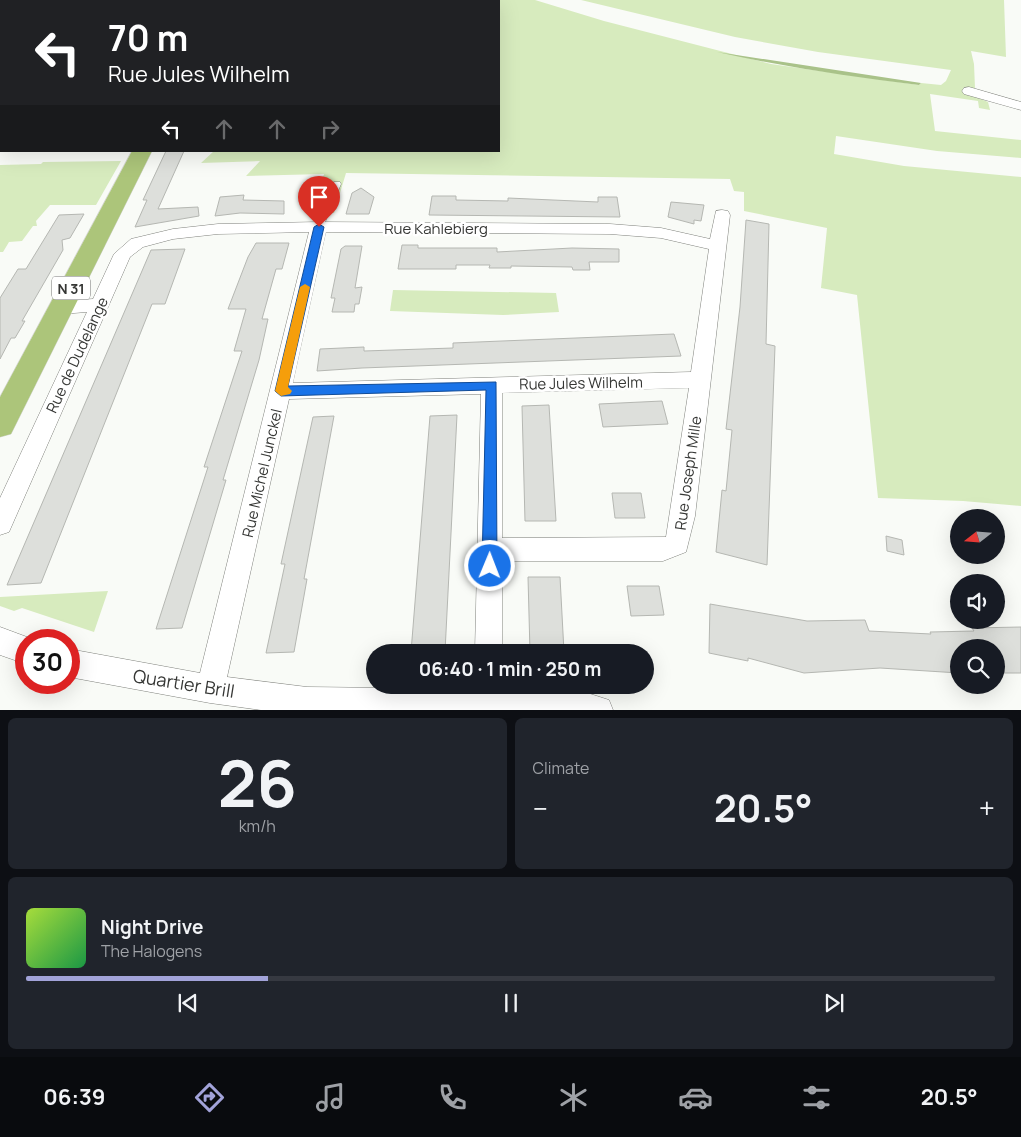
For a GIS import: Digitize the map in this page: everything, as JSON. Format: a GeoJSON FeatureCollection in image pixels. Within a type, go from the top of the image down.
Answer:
{"type":"FeatureCollection","features":[{"type":"Feature","properties":{"kind":"main road","name":"N 31"},"geometry":{"type":"LineString","coordinates":[[0,425],[141,152]]}},
{"type":"Feature","properties":{"kind":"street"},"geometry":{"type":"LineString","coordinates":[[969,91],[1021,106]]}},
{"type":"Feature","properties":{"kind":"street","name":"Rue Joseph Mille"},"geometry":{"type":"LineString","coordinates":[[490,549],[663,550],[677,544],[701,380],[722,215]]}},
{"type":"Feature","properties":{"kind":"street","name":"Rue Kahlebierg"},"geometry":{"type":"LineString","coordinates":[[153,238],[218,229],[319,227],[610,229],[670,235],[718,246]]}},
{"type":"Feature","properties":{"kind":"street","name":"Rue Michel Junckel"},"geometry":{"type":"LineString","coordinates":[[210,689],[319,227]]}},
{"type":"Feature","properties":{"kind":"street","name":"Rue de Dudelange"},"geometry":{"type":"LineString","coordinates":[[0,524],[8,488],[100,305],[123,254],[137,244],[153,238]]}},
{"type":"Feature","properties":{"kind":"street"},"geometry":{"type":"LineString","coordinates":[[61,307],[100,305]]}},
{"type":"Feature","properties":{"kind":"street","name":"Rue Jules Wilhelm"},"geometry":{"type":"LineString","coordinates":[[281,391],[701,380]]}},
{"type":"Feature","properties":{"kind":"street"},"geometry":{"type":"LineString","coordinates":[[488,644],[492,385]]}},
{"type":"Feature","properties":{"kind":"street"},"geometry":{"type":"LineString","coordinates":[[0,641],[15,646]]}},
{"type":"Feature","properties":{"kind":"street","name":"Quartier Brill"},"geometry":{"type":"LineString","coordinates":[[80,665],[210,689],[307,701],[488,694],[578,704],[599,710]]}},
{"type":"Feature","properties":{"kind":"lane"},"geometry":{"type":"LineString","coordinates":[[319,227],[337,184]]}},
{"type":"Feature","properties":{"kind":"green space"},"geometry":{"type":"Polygon","coordinates":[[[500,0],[535,0],[604,21],[771,64],[919,85],[921,83],[941,85],[946,81],[951,70],[818,52],[735,37],[581,0],[1004,0],[1006,57],[971,51],[974,64],[975,88],[964,88],[965,92],[988,102],[990,110],[979,108],[978,101],[930,94],[935,131],[1021,140],[1021,158],[937,151],[836,136],[834,154],[904,166],[1021,177],[1021,506],[963,501],[878,498],[857,295],[821,288],[827,228],[744,211],[744,192],[734,191],[730,179],[346,173],[334,213],[312,213],[324,174],[246,176],[260,161],[201,163],[213,152],[500,152],[500,0]]]}},
{"type":"Feature","properties":{"kind":"green space"},"geometry":{"type":"Polygon","coordinates":[[[717,52],[921,83],[919,85],[843,75],[717,52]]]}},
{"type":"Feature","properties":{"kind":"green space"},"geometry":{"type":"Polygon","coordinates":[[[121,161],[96,205],[50,205],[36,221],[37,226],[33,226],[22,241],[9,242],[3,252],[0,252],[0,165],[41,164],[43,162],[121,161]]]}},
{"type":"Feature","properties":{"kind":"green space"},"geometry":{"type":"Polygon","coordinates":[[[393,290],[556,293],[559,312],[503,315],[390,311],[393,290]]]}},
{"type":"Feature","properties":{"kind":"green space"},"geometry":{"type":"Polygon","coordinates":[[[108,591],[94,632],[22,608],[14,611],[0,606],[0,597],[108,591]]]}},
{"type":"Feature","properties":{"kind":"building"},"geometry":{"type":"Polygon","coordinates":[[[166,152],[184,152],[158,209],[198,207],[199,216],[135,227],[147,200],[143,200],[166,152]]]}},
{"type":"Feature","properties":{"kind":"building"},"geometry":{"type":"Polygon","coordinates":[[[361,188],[374,197],[369,214],[346,214],[352,193],[361,188]]]}},
{"type":"Feature","properties":{"kind":"building"},"geometry":{"type":"Polygon","coordinates":[[[244,195],[243,200],[284,201],[284,214],[240,213],[215,216],[220,197],[244,195]]]}},
{"type":"Feature","properties":{"kind":"building"},"geometry":{"type":"Polygon","coordinates":[[[432,196],[456,196],[456,200],[508,201],[508,198],[598,202],[598,197],[617,197],[620,217],[429,215],[432,196]]]}},
{"type":"Feature","properties":{"kind":"building"},"geometry":{"type":"Polygon","coordinates":[[[671,202],[704,205],[701,221],[694,220],[694,224],[668,217],[671,202]]]}},
{"type":"Feature","properties":{"kind":"building"},"geometry":{"type":"Polygon","coordinates":[[[84,214],[70,238],[62,240],[63,250],[22,321],[25,321],[15,338],[11,338],[0,359],[0,298],[18,269],[26,269],[59,215],[84,214]]]}},
{"type":"Feature","properties":{"kind":"building"},"geometry":{"type":"Polygon","coordinates":[[[746,220],[769,224],[766,344],[775,346],[767,565],[716,552],[722,490],[726,491],[732,430],[726,429],[740,307],[746,220]]]}},
{"type":"Feature","properties":{"kind":"building"},"geometry":{"type":"Polygon","coordinates":[[[256,243],[289,243],[282,269],[276,269],[262,319],[268,319],[259,360],[182,628],[156,629],[208,467],[204,467],[242,351],[234,351],[246,309],[228,309],[248,257],[256,243]]]}},
{"type":"Feature","properties":{"kind":"building"},"geometry":{"type":"Polygon","coordinates":[[[402,245],[418,245],[418,248],[497,248],[497,252],[572,248],[619,249],[619,262],[589,262],[590,270],[573,270],[572,267],[511,266],[511,268],[489,268],[490,265],[456,265],[456,269],[398,269],[402,245]]]}},
{"type":"Feature","properties":{"kind":"building"},"geometry":{"type":"Polygon","coordinates":[[[345,246],[362,246],[355,288],[362,287],[359,304],[355,304],[354,312],[332,312],[335,298],[331,298],[341,249],[345,246]]]}},
{"type":"Feature","properties":{"kind":"building"},"geometry":{"type":"Polygon","coordinates":[[[185,249],[165,304],[152,304],[41,583],[7,585],[151,250],[185,249]]]}},
{"type":"Feature","properties":{"kind":"building"},"geometry":{"type":"Polygon","coordinates":[[[674,334],[681,356],[317,371],[320,349],[364,347],[364,351],[453,348],[453,343],[674,334]]]}},
{"type":"Feature","properties":{"kind":"building"},"geometry":{"type":"Polygon","coordinates":[[[662,401],[668,424],[603,427],[599,404],[662,401]]]}},
{"type":"Feature","properties":{"kind":"building"},"geometry":{"type":"Polygon","coordinates":[[[549,405],[556,521],[525,521],[522,406],[549,405]]]}},
{"type":"Feature","properties":{"kind":"building"},"geometry":{"type":"Polygon","coordinates":[[[457,415],[445,644],[412,644],[430,416],[457,415]]]}},
{"type":"Feature","properties":{"kind":"building"},"geometry":{"type":"Polygon","coordinates":[[[334,416],[304,579],[307,579],[294,652],[266,653],[285,564],[281,564],[313,417],[334,416]]]}},
{"type":"Feature","properties":{"kind":"building"},"geometry":{"type":"Polygon","coordinates":[[[612,493],[641,493],[645,518],[615,518],[612,493]]]}},
{"type":"Feature","properties":{"kind":"building"},"geometry":{"type":"Polygon","coordinates":[[[886,536],[902,540],[904,555],[887,551],[886,536]]]}},
{"type":"Feature","properties":{"kind":"building"},"geometry":{"type":"Polygon","coordinates":[[[528,577],[560,577],[564,644],[530,644],[528,577]]]}},
{"type":"Feature","properties":{"kind":"building"},"geometry":{"type":"Polygon","coordinates":[[[627,586],[659,586],[664,615],[631,616],[627,586]]]}},
{"type":"Feature","properties":{"kind":"building"},"geometry":{"type":"Polygon","coordinates":[[[710,604],[807,621],[865,620],[869,631],[931,634],[930,632],[1021,627],[1021,673],[1005,673],[1005,639],[950,639],[950,672],[880,668],[804,673],[748,658],[748,661],[709,653],[710,604]]]}},
{"type":"Feature","properties":{"kind":"slow traffic"},"geometry":{"type":"LineString","coordinates":[[286,391],[281,391],[305,287]]}},
{"type":"Feature","properties":{"kind":"route"},"geometry":{"type":"LineString","coordinates":[[319,227],[281,391],[492,385],[490,566]]}}]}
